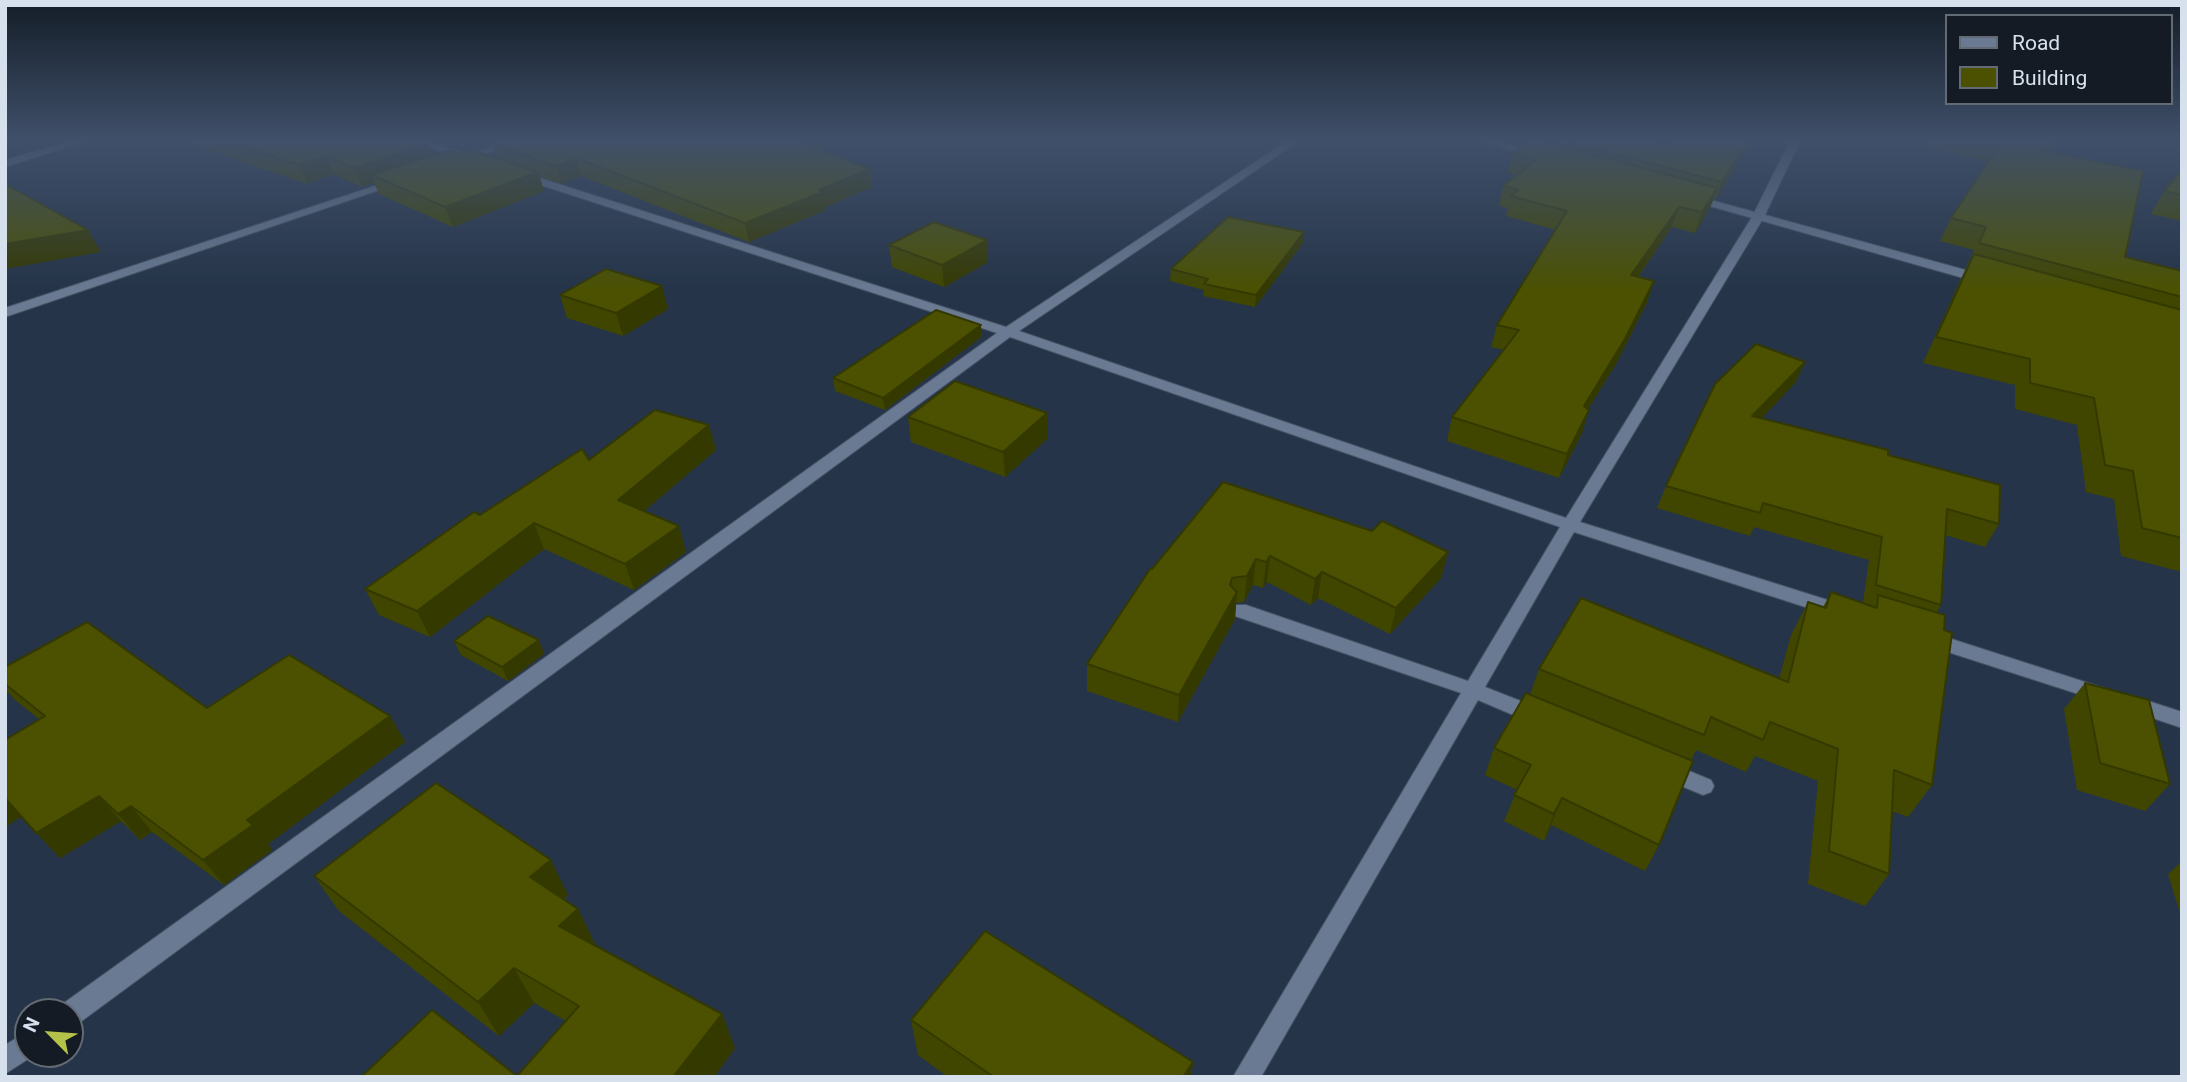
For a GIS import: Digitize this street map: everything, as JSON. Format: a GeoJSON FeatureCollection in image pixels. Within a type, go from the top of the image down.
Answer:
{"type":"FeatureCollection","features":[{"type":"Feature","properties":{"kind":"street"},"geometry":{"type":"LineString","coordinates":[[5,313],[367,191]]}},
{"type":"Feature","properties":{"kind":"street"},"geometry":{"type":"LineString","coordinates":[[567,191],[1008,332],[1570,525],[1862,618]]}},
{"type":"Feature","properties":{"kind":"street"},"geometry":{"type":"LineString","coordinates":[[84,1004],[1008,332],[1218,191]]}},
{"type":"Feature","properties":{"kind":"street"},"geometry":{"type":"LineString","coordinates":[[1246,1077],[1570,525],[1758,217],[1770,191]]}},
{"type":"Feature","properties":{"kind":"street"},"geometry":{"type":"LineString","coordinates":[[1680,195],[2005,285]]}},
{"type":"Feature","properties":{"kind":"street"},"geometry":{"type":"LineString","coordinates":[[1239,610],[1473,690],[1562,727]]}},
{"type":"Feature","properties":{"kind":"street"},"geometry":{"type":"LineString","coordinates":[[1916,635],[2182,720]]}},
{"type":"Feature","properties":{"kind":"street"},"geometry":{"type":"LineString","coordinates":[[1652,764],[1703,786]]}},
{"type":"Feature","properties":{"kind":"building"},"geometry":{"type":"Polygon","coordinates":[[[5,191],[19,191],[88,230],[5,244],[5,191]]]}},
{"type":"Feature","properties":{"kind":"building"},"geometry":{"type":"Polygon","coordinates":[[[410,191],[486,191],[445,207],[410,191]]]}},
{"type":"Feature","properties":{"kind":"building"},"geometry":{"type":"Polygon","coordinates":[[[663,191],[823,192],[745,223],[663,191]]]}},
{"type":"Feature","properties":{"kind":"building"},"geometry":{"type":"Polygon","coordinates":[[[1516,191],[1715,191],[1702,212],[1679,207],[1631,275],[1654,281],[1625,339],[1584,406],[1589,410],[1567,454],[1452,417],[1519,330],[1497,325],[1567,211],[1511,196],[1516,191]]]}},
{"type":"Feature","properties":{"kind":"building"},"geometry":{"type":"Polygon","coordinates":[[[1969,191],[2139,191],[2125,257],[2182,271],[2182,297],[1979,243],[1986,227],[1951,218],[1969,191]]]}},
{"type":"Feature","properties":{"kind":"building"},"geometry":{"type":"Polygon","coordinates":[[[1228,217],[1304,232],[1256,295],[1204,284],[1208,279],[1171,269],[1228,217]]]}},
{"type":"Feature","properties":{"kind":"building"},"geometry":{"type":"Polygon","coordinates":[[[934,222],[987,240],[942,265],[889,245],[934,222]]]}},
{"type":"Feature","properties":{"kind":"building"},"geometry":{"type":"Polygon","coordinates":[[[1974,254],[2182,310],[2182,538],[2142,528],[2133,471],[2105,465],[2094,398],[2030,383],[2030,359],[1936,337],[1974,254]]]}},
{"type":"Feature","properties":{"kind":"building"},"geometry":{"type":"Polygon","coordinates":[[[606,269],[662,286],[616,313],[560,295],[606,269]]]}},
{"type":"Feature","properties":{"kind":"building"},"geometry":{"type":"Polygon","coordinates":[[[936,310],[981,325],[883,398],[833,378],[936,310]]]}},
{"type":"Feature","properties":{"kind":"building"},"geometry":{"type":"Polygon","coordinates":[[[1756,344],[1805,362],[1752,416],[1888,450],[1888,455],[2000,485],[1999,524],[1947,509],[1941,605],[1876,585],[1882,537],[1763,503],[1760,513],[1666,486],[1715,384],[1756,344]]]}},
{"type":"Feature","properties":{"kind":"building"},"geometry":{"type":"Polygon","coordinates":[[[955,381],[1047,413],[1003,452],[908,417],[955,381]]]}},
{"type":"Feature","properties":{"kind":"building"},"geometry":{"type":"Polygon","coordinates":[[[655,410],[709,425],[618,500],[679,526],[625,564],[534,523],[417,611],[365,589],[474,512],[480,515],[582,449],[589,460],[655,410]]]}},
{"type":"Feature","properties":{"kind":"building"},"geometry":{"type":"Polygon","coordinates":[[[1223,482],[1372,531],[1382,521],[1448,552],[1396,608],[1322,572],[1315,579],[1270,556],[1266,562],[1256,559],[1247,576],[1232,578],[1230,585],[1237,592],[1179,695],[1087,664],[1150,569],[1223,482]]]}},
{"type":"Feature","properties":{"kind":"building"},"geometry":{"type":"Polygon","coordinates":[[[1831,592],[1877,608],[1878,595],[1945,615],[1944,630],[1952,633],[1932,785],[1894,770],[1889,874],[1829,851],[1838,749],[1770,722],[1763,740],[1711,717],[1704,735],[1539,669],[1581,598],[1788,682],[1808,602],[1826,608],[1831,592]]]}},
{"type":"Feature","properties":{"kind":"building"},"geometry":{"type":"Polygon","coordinates":[[[488,616],[539,640],[502,667],[454,641],[488,616]]]}},
{"type":"Feature","properties":{"kind":"building"},"geometry":{"type":"Polygon","coordinates":[[[87,622],[207,708],[289,655],[390,716],[247,820],[253,825],[203,860],[131,806],[118,814],[99,796],[36,833],[5,798],[5,740],[45,716],[5,684],[5,667],[87,622]]]}},
{"type":"Feature","properties":{"kind":"building"},"geometry":{"type":"Polygon","coordinates":[[[2085,683],[2149,700],[2170,784],[2100,763],[2085,683]]]}},
{"type":"Feature","properties":{"kind":"building"},"geometry":{"type":"Polygon","coordinates":[[[1526,693],[1693,761],[1659,845],[1562,798],[1554,814],[1514,795],[1531,765],[1494,748],[1526,693]]]}},
{"type":"Feature","properties":{"kind":"building"},"geometry":{"type":"Polygon","coordinates":[[[436,783],[551,860],[530,877],[578,909],[559,926],[722,1014],[673,1077],[361,1077],[432,1010],[517,1076],[579,1006],[514,968],[478,1002],[314,876],[436,783]]]}},
{"type":"Feature","properties":{"kind":"building"},"geometry":{"type":"Polygon","coordinates":[[[985,931],[1193,1062],[1183,1077],[994,1077],[911,1020],[985,931]]]}}]}
